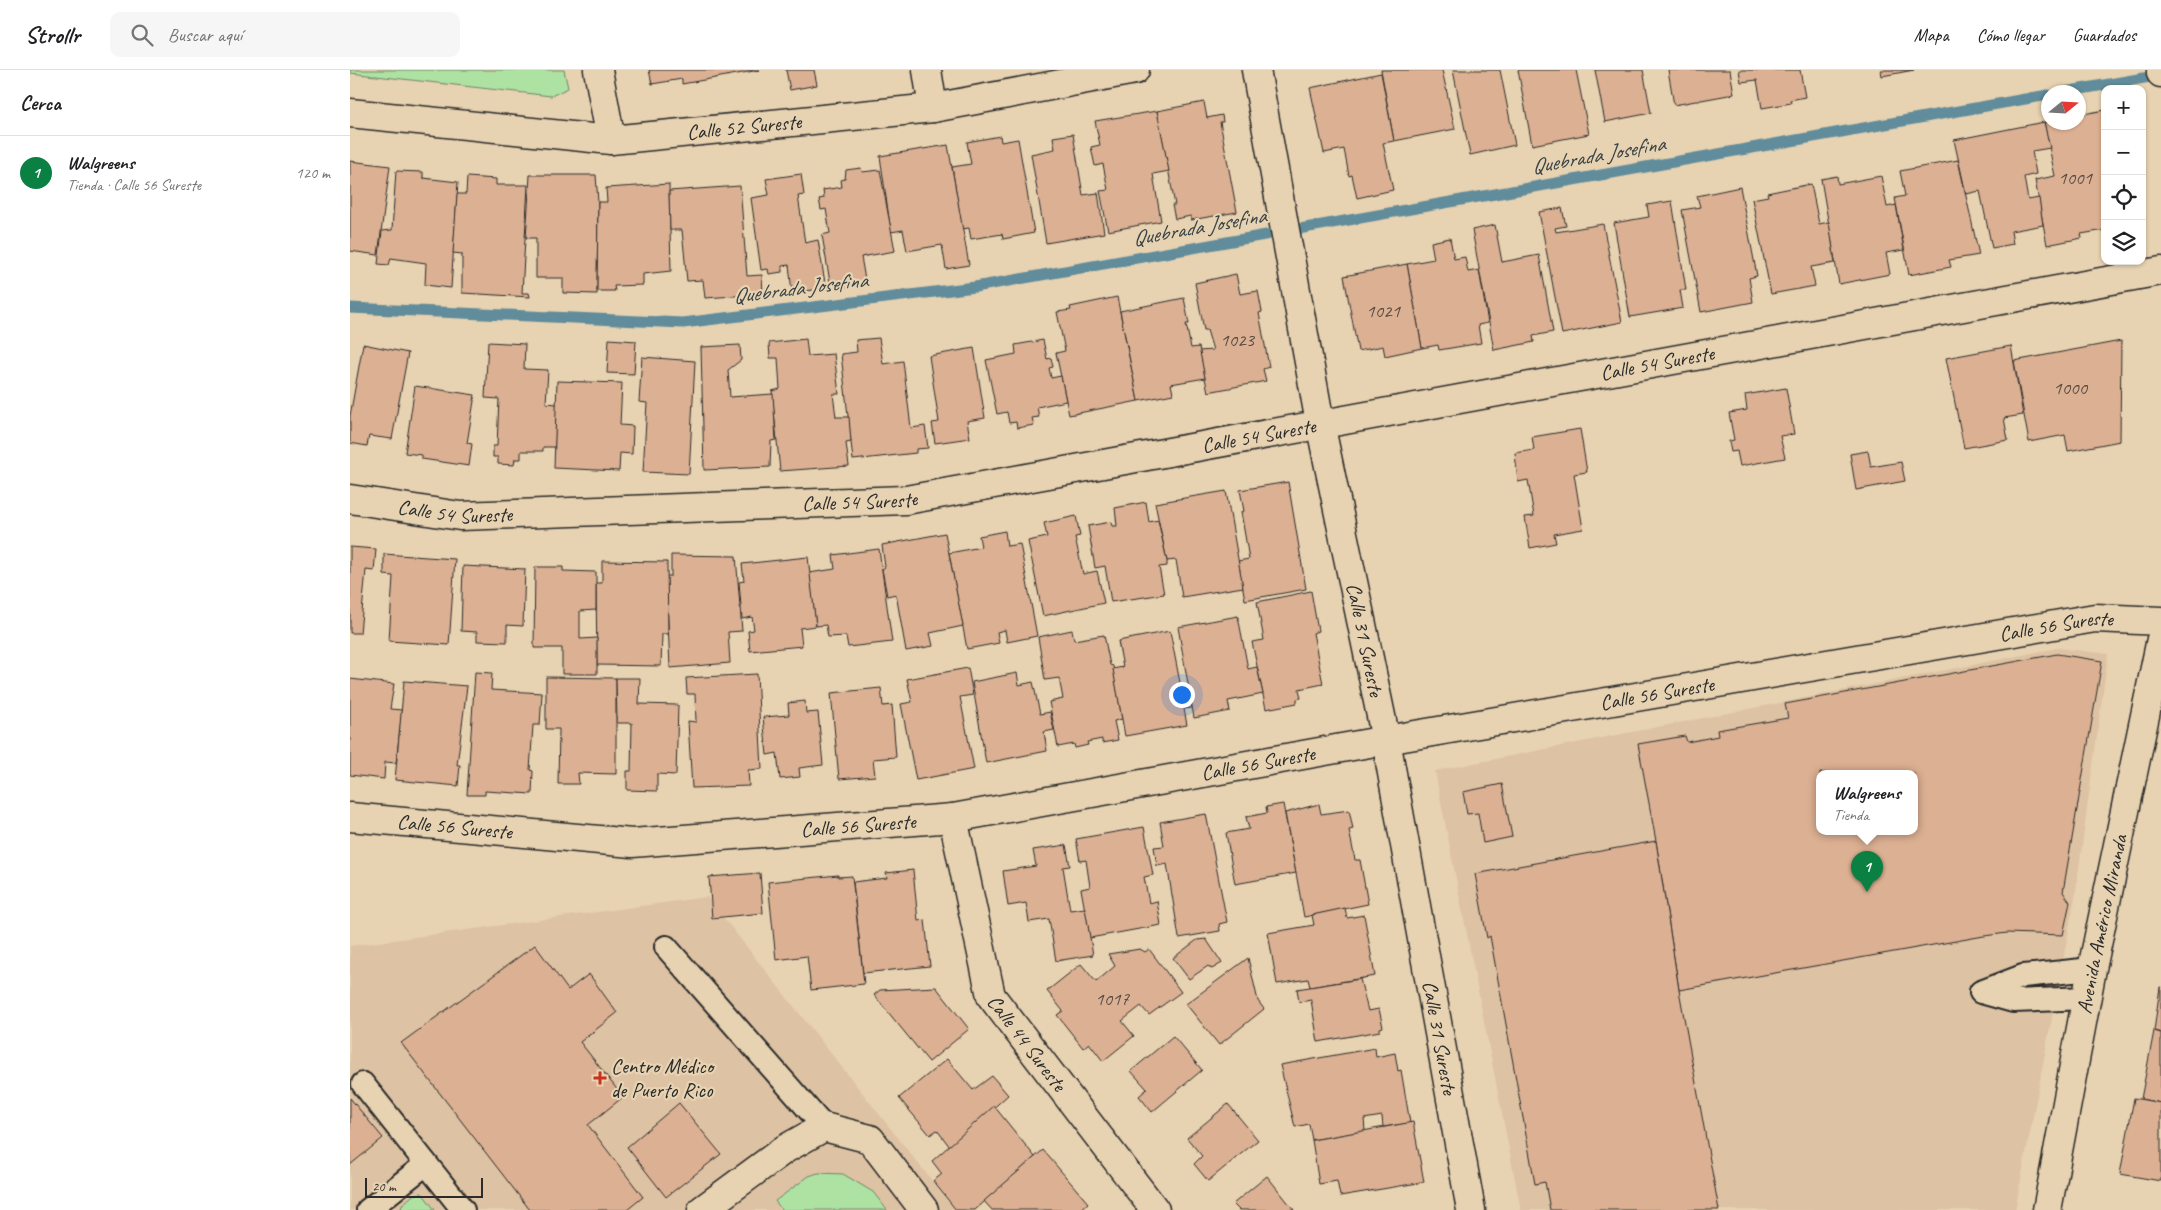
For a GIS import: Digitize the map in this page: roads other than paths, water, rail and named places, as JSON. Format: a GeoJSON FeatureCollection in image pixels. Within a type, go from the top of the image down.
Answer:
{"type":"FeatureCollection","features":[{"type":"Feature","properties":{"kind":"street"},"geometry":{"type":"LineString","coordinates":[[598,70],[612,140]]}},
{"type":"Feature","properties":{"kind":"street"},"geometry":{"type":"LineString","coordinates":[[927,70],[934,108]]}},
{"type":"Feature","properties":{"kind":"street","name":"Calle 52 Sureste"},"geometry":{"type":"LineString","coordinates":[[350,113],[612,140],[934,108],[1135,70]]}},
{"type":"Feature","properties":{"kind":"street","name":"Calle 31 Sureste"},"geometry":{"type":"LineString","coordinates":[[1256,70],[1320,423],[1386,740],[1471,1210]]}},
{"type":"Feature","properties":{"kind":"street","name":"Calle 54 Sureste"},"geometry":{"type":"LineString","coordinates":[[350,499],[460,516],[906,500],[2161,271]]}},
{"type":"Feature","properties":{"kind":"street","name":"Calle 56 Sureste"},"geometry":{"type":"LineString","coordinates":[[350,817],[632,842],[952,818],[1386,740],[2094,618],[2161,621]]}},
{"type":"Feature","properties":{"kind":"street","name":"Avenida Américo Miranda"},"geometry":{"type":"LineString","coordinates":[[2047,1210],[2086,998],[2161,639]]}},
{"type":"Feature","properties":{"kind":"street","name":"Calle 44 Sureste"},"geometry":{"type":"LineString","coordinates":[[952,818],[991,996],[1155,1210]]}},
{"type":"Feature","properties":{"kind":"street"},"geometry":{"type":"LineString","coordinates":[[702,1210],[785,1149],[824,1128],[870,1139],[924,1210]]}},
{"type":"Feature","properties":{"kind":"lane"},"geometry":{"type":"LineString","coordinates":[[666,947],[824,1128]]}},
{"type":"Feature","properties":{"kind":"lane"},"geometry":{"type":"LineString","coordinates":[[2086,998],[2013,1001],[1981,992],[2023,976],[2092,969]]}},
{"type":"Feature","properties":{"kind":"lane"},"geometry":{"type":"LineString","coordinates":[[363,1084],[463,1210]]}},
{"type":"Feature","properties":{"kind":"lane"},"geometry":{"type":"LineString","coordinates":[[368,1210],[426,1164]]}},
{"type":"Feature","properties":{"kind":"waterway","name":"Quebrada Josefina"},"geometry":{"type":"LineString","coordinates":[[2086,88],[2161,75]]}},
{"type":"Feature","properties":{"kind":"waterway","name":"Quebrada Josefina"},"geometry":{"type":"LineString","coordinates":[[350,308],[683,323],[975,287],[2041,96]]}},
{"type":"Feature","properties":{"kind":"place","name":"Walgreens"},"geometry":{"type":"Point","coordinates":[1867,892]}},
{"type":"Feature","properties":{"kind":"place","name":"Centro Médico de Puerto Rico"},"geometry":{"type":"Point","coordinates":[600,1078]}}]}
